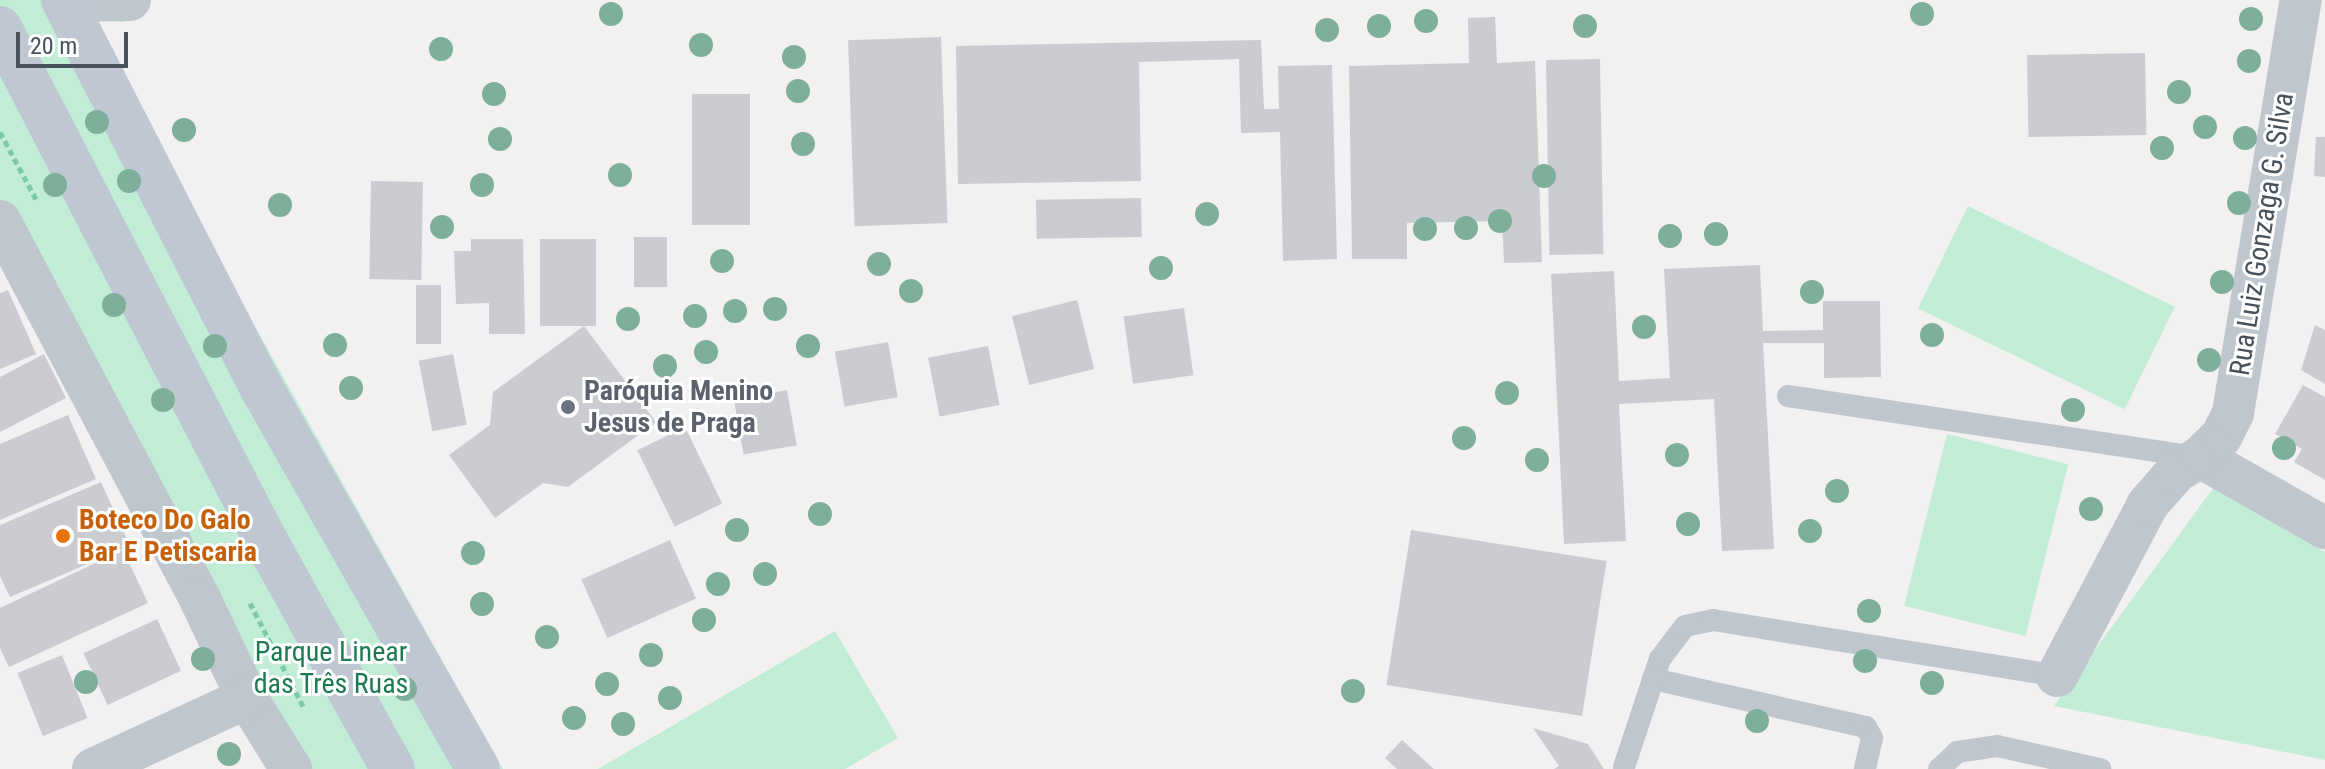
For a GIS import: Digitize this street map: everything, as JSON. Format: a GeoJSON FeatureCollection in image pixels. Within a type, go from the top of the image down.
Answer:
{"type":"FeatureCollection","features":[{"type":"Feature","properties":{"kind":"main road"},"geometry":{"type":"LineString","coordinates":[[64,1],[261,387],[478,769]]}},
{"type":"Feature","properties":{"kind":"main road"},"geometry":{"type":"LineString","coordinates":[[0,28],[266,541],[393,769]]}},
{"type":"Feature","properties":{"kind":"street"},"geometry":{"type":"LineString","coordinates":[[64,1],[130,0]]}},
{"type":"Feature","properties":{"kind":"street","name":"Rua Luiz Gonzaga G. Silva"},"geometry":{"type":"LineString","coordinates":[[2057,676],[2148,504],[2176,472],[2200,457],[2221,437],[2233,413],[2301,0]]}},
{"type":"Feature","properties":{"kind":"street"},"geometry":{"type":"LineString","coordinates":[[0,221],[201,601],[247,698],[291,769]]}},
{"type":"Feature","properties":{"kind":"street"},"geometry":{"type":"LineString","coordinates":[[2200,457],[2325,528]]}},
{"type":"Feature","properties":{"kind":"street"},"geometry":{"type":"LineString","coordinates":[[93,769],[247,698]]}},
{"type":"Feature","properties":{"kind":"lane"},"geometry":{"type":"LineString","coordinates":[[1788,396],[2200,457]]}},
{"type":"Feature","properties":{"kind":"lane"},"geometry":{"type":"LineString","coordinates":[[1624,767],[1660,659],[1685,626],[1713,620],[2057,676]]}},
{"type":"Feature","properties":{"kind":"lane"},"geometry":{"type":"LineString","coordinates":[[1653,679],[1866,727],[1872,738],[1865,769]]}},
{"type":"Feature","properties":{"kind":"lane"},"geometry":{"type":"LineString","coordinates":[[1939,769],[1957,752],[1997,746],[2100,769]]}},
{"type":"Feature","properties":{"kind":"green space","name":"Parque Linear das Três Ruas"},"geometry":{"type":"Polygon","coordinates":[[[0,0],[120,0],[125,22],[93,20],[132,107],[503,769],[273,769],[0,262],[0,0]]]}},
{"type":"Feature","properties":{"kind":"green space"},"geometry":{"type":"Polygon","coordinates":[[[1968,206],[2175,307],[2125,409],[1918,308],[1968,206]]]}},
{"type":"Feature","properties":{"kind":"green space"},"geometry":{"type":"Polygon","coordinates":[[[1947,434],[2068,464],[2025,636],[1904,606],[1947,434]]]}},
{"type":"Feature","properties":{"kind":"green space"},"geometry":{"type":"Polygon","coordinates":[[[2214,487],[2325,552],[2325,760],[2054,706],[2214,487]]]}},
{"type":"Feature","properties":{"kind":"green space"},"geometry":{"type":"Polygon","coordinates":[[[835,631],[898,738],[845,769],[598,769],[835,631]]]}},
{"type":"Feature","properties":{"kind":"building"},"geometry":{"type":"Polygon","coordinates":[[[1495,17],[1497,63],[1535,61],[1542,262],[1504,263],[1502,221],[1407,223],[1407,259],[1352,259],[1349,66],[1469,63],[1468,18],[1495,17]]]}},
{"type":"Feature","properties":{"kind":"building"},"geometry":{"type":"Polygon","coordinates":[[[941,37],[947,223],[855,226],[848,40],[941,37]]]}},
{"type":"Feature","properties":{"kind":"building"},"geometry":{"type":"Polygon","coordinates":[[[1261,40],[1264,109],[1279,109],[1278,66],[1332,65],[1337,259],[1283,261],[1280,132],[1241,133],[1239,59],[1139,62],[1141,181],[958,184],[956,46],[1261,40]]]}},
{"type":"Feature","properties":{"kind":"building"},"geometry":{"type":"Polygon","coordinates":[[[2145,53],[2146,135],[2028,137],[2027,55],[2145,53]]]}},
{"type":"Feature","properties":{"kind":"building"},"geometry":{"type":"Polygon","coordinates":[[[1600,59],[1603,254],[1549,255],[1546,60],[1600,59]]]}},
{"type":"Feature","properties":{"kind":"building"},"geometry":{"type":"Polygon","coordinates":[[[692,94],[750,94],[750,225],[692,225],[692,94]]]}},
{"type":"Feature","properties":{"kind":"building"},"geometry":{"type":"Polygon","coordinates":[[[2316,137],[2325,137],[2325,177],[2314,176],[2316,137]]]}},
{"type":"Feature","properties":{"kind":"building"},"geometry":{"type":"Polygon","coordinates":[[[371,181],[423,182],[421,280],[369,279],[371,181]]]}},
{"type":"Feature","properties":{"kind":"building"},"geometry":{"type":"Polygon","coordinates":[[[1141,198],[1142,237],[1037,239],[1036,200],[1141,198]]]}},
{"type":"Feature","properties":{"kind":"building"},"geometry":{"type":"Polygon","coordinates":[[[634,237],[667,237],[667,287],[634,287],[634,237]]]}},
{"type":"Feature","properties":{"kind":"building"},"geometry":{"type":"Polygon","coordinates":[[[471,239],[523,239],[525,334],[489,334],[489,303],[456,304],[454,251],[471,251],[471,239]]]}},
{"type":"Feature","properties":{"kind":"building"},"geometry":{"type":"Polygon","coordinates":[[[540,239],[596,239],[596,326],[540,326],[540,239]]]}},
{"type":"Feature","properties":{"kind":"building"},"geometry":{"type":"Polygon","coordinates":[[[1760,265],[1763,331],[1823,330],[1823,301],[1880,301],[1881,377],[1824,378],[1824,343],[1763,343],[1774,549],[1722,551],[1714,399],[1619,404],[1626,541],[1564,544],[1551,274],[1614,271],[1619,381],[1670,378],[1664,269],[1760,265]]]}},
{"type":"Feature","properties":{"kind":"building"},"geometry":{"type":"Polygon","coordinates":[[[416,285],[441,285],[441,344],[416,344],[416,285]]]}},
{"type":"Feature","properties":{"kind":"building"},"geometry":{"type":"Polygon","coordinates":[[[8,290],[36,354],[0,369],[0,293],[8,290]]]}},
{"type":"Feature","properties":{"kind":"building"},"geometry":{"type":"Polygon","coordinates":[[[1077,300],[1094,369],[1029,385],[1012,316],[1077,300]]]}},
{"type":"Feature","properties":{"kind":"building"},"geometry":{"type":"Polygon","coordinates":[[[1184,308],[1193,375],[1133,384],[1124,316],[1184,308]]]}},
{"type":"Feature","properties":{"kind":"building"},"geometry":{"type":"Polygon","coordinates":[[[2315,325],[2325,330],[2325,384],[2301,370],[2315,325]]]}},
{"type":"Feature","properties":{"kind":"building","name":"Paróquia Menino Jesus de Praga"},"geometry":{"type":"Polygon","coordinates":[[[584,326],[656,422],[568,487],[543,483],[495,518],[449,455],[490,425],[493,392],[584,326]]]}},
{"type":"Feature","properties":{"kind":"building"},"geometry":{"type":"Polygon","coordinates":[[[888,342],[898,397],[845,407],[835,351],[888,342]]]}},
{"type":"Feature","properties":{"kind":"building"},"geometry":{"type":"Polygon","coordinates":[[[988,346],[999,405],[940,417],[928,358],[988,346]]]}},
{"type":"Feature","properties":{"kind":"building"},"geometry":{"type":"Polygon","coordinates":[[[44,354],[66,398],[0,432],[0,377],[44,354]]]}},
{"type":"Feature","properties":{"kind":"building"},"geometry":{"type":"Polygon","coordinates":[[[453,354],[467,425],[432,431],[419,361],[453,354]]]}},
{"type":"Feature","properties":{"kind":"building"},"geometry":{"type":"Polygon","coordinates":[[[2303,385],[2325,397],[2325,480],[2294,462],[2302,449],[2275,434],[2303,385]]]}},
{"type":"Feature","properties":{"kind":"building"},"geometry":{"type":"Polygon","coordinates":[[[787,390],[797,445],[744,455],[734,399],[787,390]]]}},
{"type":"Feature","properties":{"kind":"building"},"geometry":{"type":"Polygon","coordinates":[[[68,415],[96,479],[0,520],[0,444],[68,415]]]}},
{"type":"Feature","properties":{"kind":"building"},"geometry":{"type":"Polygon","coordinates":[[[685,427],[722,503],[675,527],[637,450],[685,427]]]}},
{"type":"Feature","properties":{"kind":"building","name":"Boteco Do Galo Bar E Petiscaria"},"geometry":{"type":"Polygon","coordinates":[[[101,482],[130,546],[10,597],[0,576],[0,525],[101,482]]]}},
{"type":"Feature","properties":{"kind":"building"},"geometry":{"type":"Polygon","coordinates":[[[1411,530],[1607,561],[1582,716],[1386,685],[1411,530]]]}},
{"type":"Feature","properties":{"kind":"building"},"geometry":{"type":"Polygon","coordinates":[[[670,540],[696,598],[607,638],[581,579],[670,540]]]}},
{"type":"Feature","properties":{"kind":"building"},"geometry":{"type":"Polygon","coordinates":[[[123,550],[148,603],[9,667],[0,648],[0,608],[123,550]]]}},
{"type":"Feature","properties":{"kind":"building"},"geometry":{"type":"Polygon","coordinates":[[[157,619],[181,671],[108,705],[84,653],[157,619]]]}},
{"type":"Feature","properties":{"kind":"building"},"geometry":{"type":"Polygon","coordinates":[[[62,655],[87,718],[43,736],[17,673],[62,655]]]}},
{"type":"Feature","properties":{"kind":"building"},"geometry":{"type":"Polygon","coordinates":[[[1533,728],[1588,744],[1604,769],[1554,769],[1559,766],[1533,728]]]}},
{"type":"Feature","properties":{"kind":"building"},"geometry":{"type":"Polygon","coordinates":[[[1402,740],[1434,769],[1397,769],[1385,758],[1402,740]]]}},
{"type":"Feature","properties":{"kind":"place","name":"Paróquia Menino Jesus de Praga"},"geometry":{"type":"Point","coordinates":[568,407]}},
{"type":"Feature","properties":{"kind":"place","name":"Boteco Do Galo Bar E Petiscaria"},"geometry":{"type":"Point","coordinates":[63,536]}}]}
